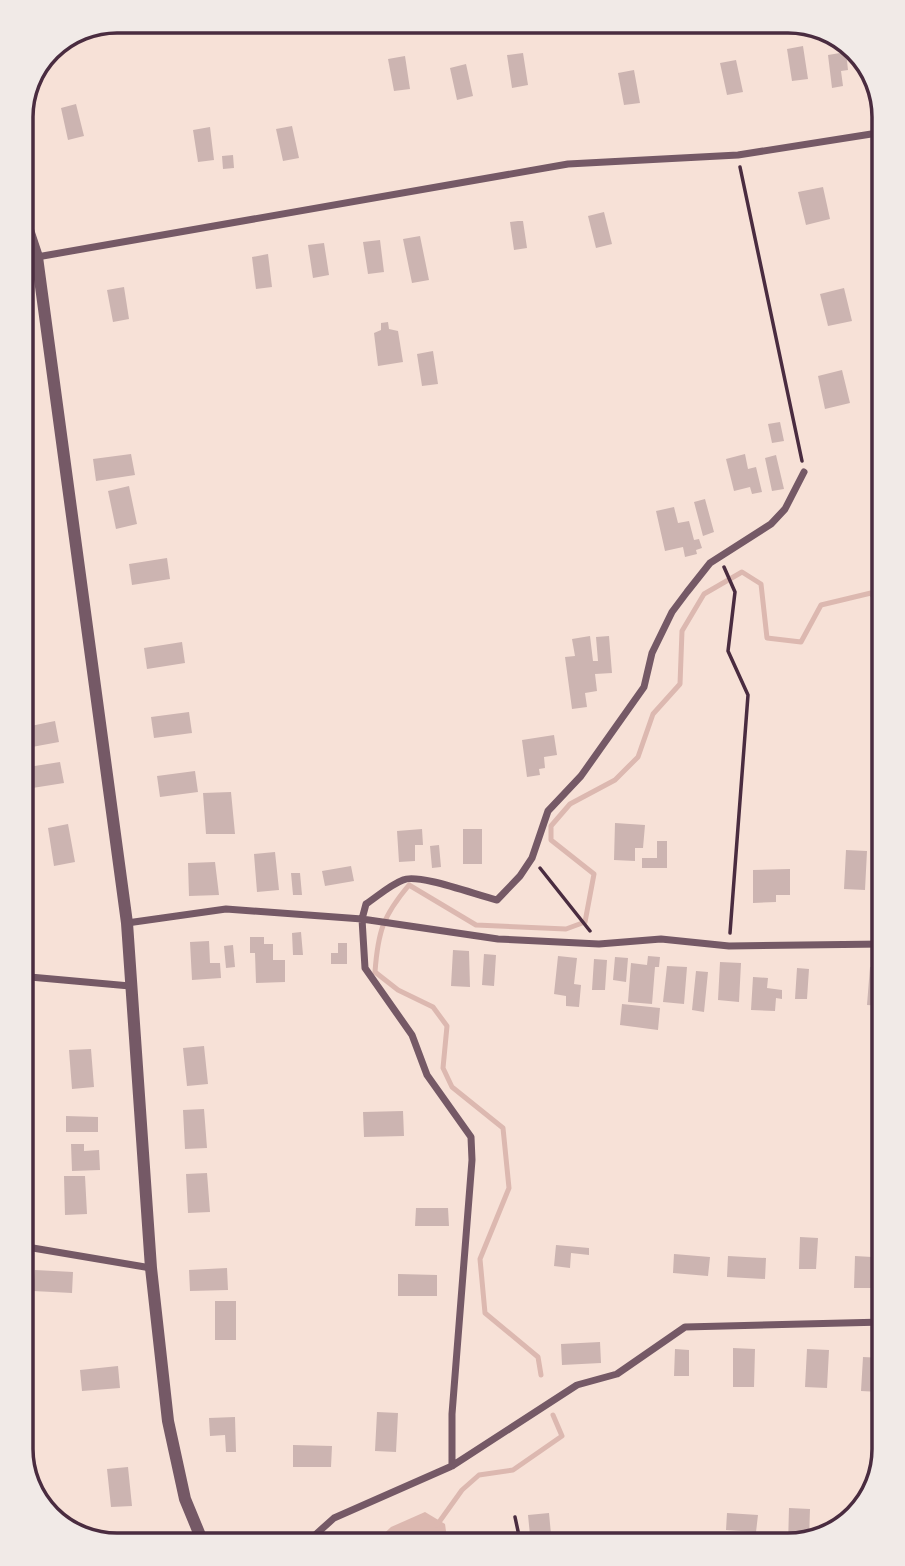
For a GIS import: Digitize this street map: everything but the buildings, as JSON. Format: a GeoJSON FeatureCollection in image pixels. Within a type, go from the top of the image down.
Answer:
{"type":"FeatureCollection","features":[{"type":"Feature","properties":{"kind":"street"},"geometry":{"type":"LineString","coordinates":[[37,257],[568,164],[737,155],[872,134]]}},
{"type":"Feature","properties":{"kind":"street"},"geometry":{"type":"LineString","coordinates":[[33,245],[37,257],[127,923],[151,1268],[167,1421],[185,1500],[199,1533]]}},
{"type":"Feature","properties":{"kind":"street"},"geometry":{"type":"LineString","coordinates":[[452,1466],[452,1414],[472,1160],[471,1138],[428,1075],[412,1035],[365,968],[362,919],[366,904],[405,878],[428,878],[443,886],[497,900],[532,858],[548,811],[601,749],[644,687],[652,653],[672,612],[710,563],[771,524],[785,509],[804,472]]}},
{"type":"Feature","properties":{"kind":"street"},"geometry":{"type":"LineString","coordinates":[[127,923],[226,909],[362,919],[391,926],[425,926],[498,939],[599,944],[661,939],[729,946],[872,944]]}},
{"type":"Feature","properties":{"kind":"street"},"geometry":{"type":"LineString","coordinates":[[33,977],[130,986]]}},
{"type":"Feature","properties":{"kind":"street"},"geometry":{"type":"LineString","coordinates":[[33,1247],[151,1268]]}},
{"type":"Feature","properties":{"kind":"street"},"geometry":{"type":"LineString","coordinates":[[317,1533],[334,1518],[452,1466],[577,1385],[617,1374],[685,1327],[872,1322]]}},
{"type":"Feature","properties":{"kind":"path"},"geometry":{"type":"LineString","coordinates":[[737,155],[804,472]]}},
{"type":"Feature","properties":{"kind":"path"},"geometry":{"type":"LineString","coordinates":[[724,569],[735,592],[728,651],[748,695],[729,946]]}},
{"type":"Feature","properties":{"kind":"path"},"geometry":{"type":"LineString","coordinates":[[532,858],[589,930]]}},
{"type":"Feature","properties":{"kind":"path"},"geometry":{"type":"LineString","coordinates":[[515,1517],[518,1533]]}},
{"type":"Feature","properties":{"kind":"shaded area"},"geometry":{"type":"Polygon","coordinates":[[[425,1512],[445,1524],[446,1533],[385,1533],[391,1527],[425,1512]]]}},
{"type":"Feature","properties":{"kind":"waterway"},"geometry":{"type":"LineString","coordinates":[[541,1375],[538,1357],[485,1313],[480,1259],[509,1188],[503,1128],[452,1087],[443,1068],[447,1026],[433,1007],[398,990],[375,972],[383,925],[409,885],[476,925],[566,929],[585,922],[594,874],[551,840],[551,826],[570,804],[615,780],[638,757],[653,714],[680,684],[682,631],[704,594],[742,572],[761,584],[767,638],[801,642],[821,605],[872,594]]}},
{"type":"Feature","properties":{"kind":"waterway"},"geometry":{"type":"LineString","coordinates":[[437,1525],[462,1490],[479,1475],[513,1470],[562,1436],[553,1415]]}}]}
